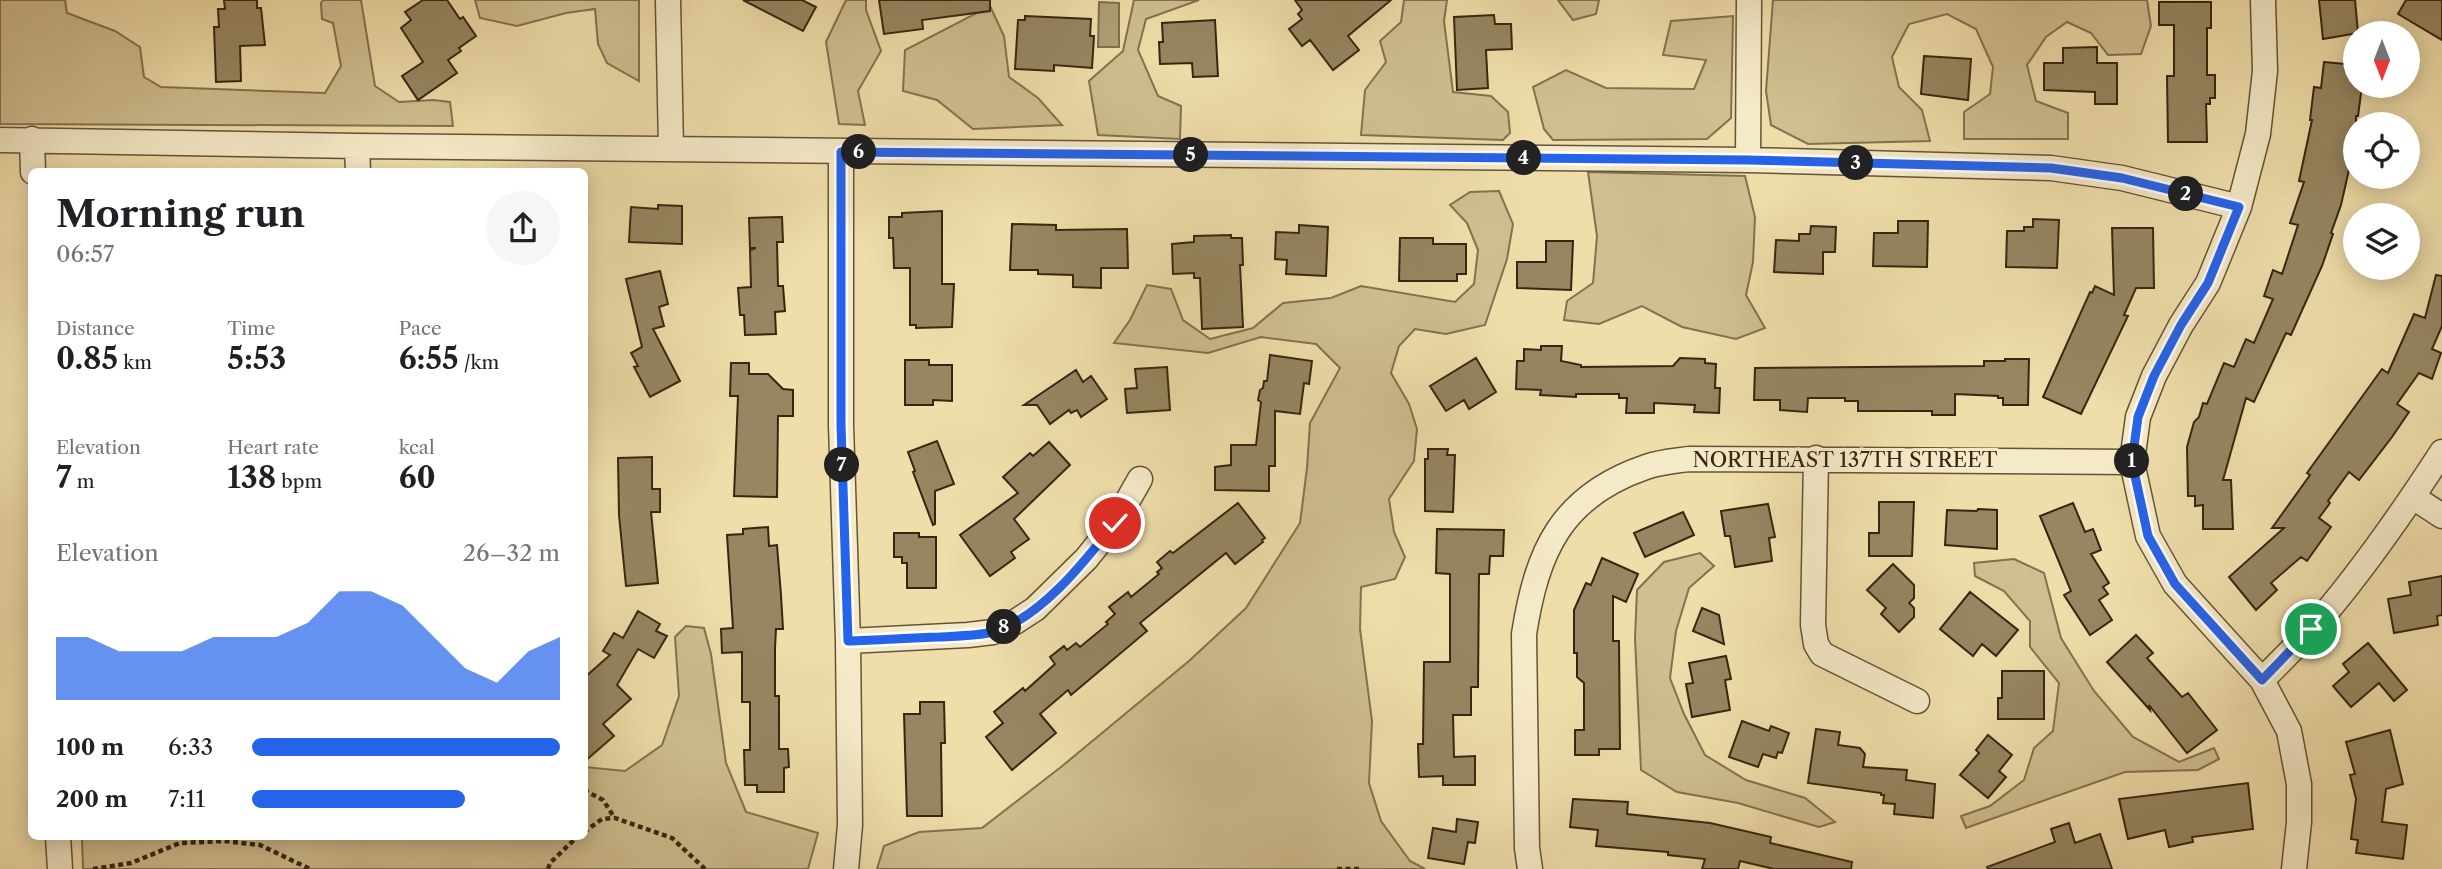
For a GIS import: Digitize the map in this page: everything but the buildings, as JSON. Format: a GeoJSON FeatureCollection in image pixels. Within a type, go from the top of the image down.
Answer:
{"type":"FeatureCollection","features":[{"type":"Feature","properties":{"kind":"street"},"geometry":{"type":"LineString","coordinates":[[668,0],[671,149]]}},
{"type":"Feature","properties":{"kind":"street"},"geometry":{"type":"LineString","coordinates":[[1748,160],[1749,0]]}},
{"type":"Feature","properties":{"kind":"street"},"geometry":{"type":"LineString","coordinates":[[2263,0],[2265,71],[2258,134],[2239,207],[2208,283],[2181,325],[2154,376],[2138,417],[2132,462],[2148,536],[2175,584],[2262,680],[2289,731],[2300,784],[2294,869]]}},
{"type":"Feature","properties":{"kind":"street"},"geometry":{"type":"LineString","coordinates":[[32,139],[33,168]]}},
{"type":"Feature","properties":{"kind":"street"},"geometry":{"type":"LineString","coordinates":[[0,140],[841,152],[1748,160],[2051,168],[2122,178],[2239,207]]}},
{"type":"Feature","properties":{"kind":"street"},"geometry":{"type":"LineString","coordinates":[[357,146],[358,168]]}},
{"type":"Feature","properties":{"kind":"street"},"geometry":{"type":"LineString","coordinates":[[841,152],[841,425],[848,641],[850,825],[846,869]]}},
{"type":"Feature","properties":{"kind":"street"},"geometry":{"type":"LineString","coordinates":[[2262,680],[2311,629],[2413,497],[2442,452]]}},
{"type":"Feature","properties":{"kind":"street"},"geometry":{"type":"LineString","coordinates":[[1816,458],[1813,625],[1816,644],[1822,654],[1917,701]]}},
{"type":"Feature","properties":{"kind":"street","name":"NORTHEAST 137TH STREET"},"geometry":{"type":"LineString","coordinates":[[1530,869],[1527,848],[1524,634],[1529,601],[1545,550],[1571,511],[1614,479],[1649,466],[1689,459],[2132,462]]}},
{"type":"Feature","properties":{"kind":"street"},"geometry":{"type":"LineString","coordinates":[[848,641],[968,635],[993,632],[1015,622],[1035,610],[1086,559],[1115,523],[1140,479]]}},
{"type":"Feature","properties":{"kind":"street"},"geometry":{"type":"LineString","coordinates":[[2413,497],[2442,516]]}},
{"type":"Feature","properties":{"kind":"street"},"geometry":{"type":"LineString","coordinates":[[58,840],[60,869]]}},
{"type":"Feature","properties":{"kind":"path"},"geometry":{"type":"LineString","coordinates":[[588,792],[603,800],[615,818]]}},
{"type":"Feature","properties":{"kind":"path"},"geometry":{"type":"LineString","coordinates":[[588,829],[602,819],[615,818],[672,838],[705,869]]}},
{"type":"Feature","properties":{"kind":"path"},"geometry":{"type":"LineString","coordinates":[[548,869],[550,863],[574,840]]}},
{"type":"Feature","properties":{"kind":"path"},"geometry":{"type":"LineString","coordinates":[[93,869],[131,863],[180,844],[223,841],[260,845],[310,869]]}},
{"type":"Feature","properties":{"kind":"path"},"geometry":{"type":"LineString","coordinates":[[1337,869],[1360,869]]}},
{"type":"Feature","properties":{"kind":"shaded area"},"geometry":{"type":"Polygon","coordinates":[[[0,0],[65,0],[67,13],[115,31],[140,47],[144,77],[161,87],[325,93],[341,66],[333,23],[322,19],[321,3],[323,0],[361,0],[375,86],[399,102],[450,102],[453,126],[0,124],[0,0]]]}},
{"type":"Feature","properties":{"kind":"shaded area"},"geometry":{"type":"Polygon","coordinates":[[[475,0],[639,0],[639,81],[607,63],[598,44],[595,9],[566,13],[517,26],[480,18],[475,0]]]}},
{"type":"Feature","properties":{"kind":"shaded area"},"geometry":{"type":"Polygon","coordinates":[[[846,0],[866,0],[866,10],[881,51],[858,91],[865,125],[839,124],[826,42],[846,0]]]}},
{"type":"Feature","properties":{"kind":"shaded area"},"geometry":{"type":"Polygon","coordinates":[[[1134,0],[1199,0],[1146,19],[1138,50],[1158,96],[1181,106],[1180,139],[1098,135],[1089,81],[1123,51],[1134,0]]]}},
{"type":"Feature","properties":{"kind":"shaded area"},"geometry":{"type":"Polygon","coordinates":[[[1404,0],[1447,0],[1444,21],[1453,92],[1491,96],[1508,112],[1510,133],[1503,140],[1361,135],[1365,90],[1386,62],[1380,41],[1401,22],[1404,0]]]}},
{"type":"Feature","properties":{"kind":"shaded area"},"geometry":{"type":"Polygon","coordinates":[[[1558,0],[1599,0],[1596,14],[1573,20],[1558,0]]]}},
{"type":"Feature","properties":{"kind":"shaded area"},"geometry":{"type":"Polygon","coordinates":[[[1773,0],[2147,0],[2151,26],[2141,54],[2108,55],[2091,33],[2067,22],[2046,37],[2027,65],[2036,101],[2068,113],[2068,139],[1964,139],[1964,112],[1990,94],[1993,67],[1976,29],[1947,14],[1909,24],[1892,57],[1899,87],[1922,110],[1930,141],[1808,144],[1771,125],[1766,91],[1773,0]]]}},
{"type":"Feature","properties":{"kind":"shaded area"},"geometry":{"type":"Polygon","coordinates":[[[1099,2],[1119,3],[1119,47],[1098,47],[1099,2]]]}},
{"type":"Feature","properties":{"kind":"shaded area"},"geometry":{"type":"Polygon","coordinates":[[[990,6],[1004,36],[1009,77],[1038,98],[1062,125],[973,129],[937,100],[903,91],[905,50],[990,6]]]}},
{"type":"Feature","properties":{"kind":"shaded area"},"geometry":{"type":"Polygon","coordinates":[[[1733,16],[1731,118],[1707,139],[1553,140],[1544,129],[1533,87],[1566,70],[1606,88],[1694,89],[1706,60],[1663,55],[1671,21],[1733,16]]]}},
{"type":"Feature","properties":{"kind":"shaded area"},"geometry":{"type":"Polygon","coordinates":[[[1588,172],[1745,176],[1755,217],[1753,262],[1746,295],[1765,328],[1736,339],[1682,327],[1642,306],[1599,324],[1564,320],[1567,301],[1593,283],[1597,236],[1588,172]]]}},
{"type":"Feature","properties":{"kind":"shaded area"},"geometry":{"type":"Polygon","coordinates":[[[1499,191],[1513,224],[1507,259],[1485,325],[1446,334],[1415,329],[1399,346],[1391,373],[1409,404],[1417,429],[1414,461],[1389,499],[1394,532],[1405,557],[1395,579],[1361,587],[1360,629],[1372,721],[1369,783],[1381,821],[1410,861],[1425,869],[877,869],[884,846],[919,832],[982,828],[1061,767],[1189,661],[1246,608],[1300,523],[1310,423],[1340,368],[1316,344],[1261,337],[1208,353],[1114,343],[1130,320],[1147,285],[1171,289],[1183,320],[1210,339],[1253,328],[1283,303],[1331,298],[1361,286],[1455,302],[1474,284],[1478,250],[1467,223],[1450,205],[1470,192],[1499,191]]]}},
{"type":"Feature","properties":{"kind":"shaded area"},"geometry":{"type":"Polygon","coordinates":[[[1700,553],[1714,566],[1689,588],[1676,631],[1670,678],[1684,714],[1705,755],[1746,780],[1805,798],[1835,822],[1819,827],[1738,803],[1677,792],[1641,770],[1635,638],[1637,590],[1664,562],[1700,553]]]}},
{"type":"Feature","properties":{"kind":"shaded area"},"geometry":{"type":"Polygon","coordinates":[[[2014,559],[2044,573],[2061,638],[2094,691],[2133,737],[2179,762],[2214,748],[2219,759],[2198,770],[2125,772],[1966,828],[1961,816],[1990,806],[2024,780],[2034,748],[2053,731],[2059,683],[2030,647],[2030,621],[2004,591],[1975,576],[1974,563],[2014,559]]]}},
{"type":"Feature","properties":{"kind":"shaded area"},"geometry":{"type":"Polygon","coordinates":[[[686,626],[704,628],[711,654],[726,763],[746,812],[818,833],[808,869],[83,869],[82,840],[588,840],[588,767],[625,771],[662,745],[679,696],[675,637],[686,626]]]}},
{"type":"Feature","properties":{"kind":"route"},"geometry":{"type":"LineString","coordinates":[[1115,523],[1086,559],[1035,610],[993,632],[848,641],[841,425],[841,152],[1748,160],[2051,168],[2122,178],[2239,207],[2208,283],[2181,325],[2154,376],[2138,417],[2132,462],[2148,536],[2175,584],[2262,680],[2311,629]]}}]}
